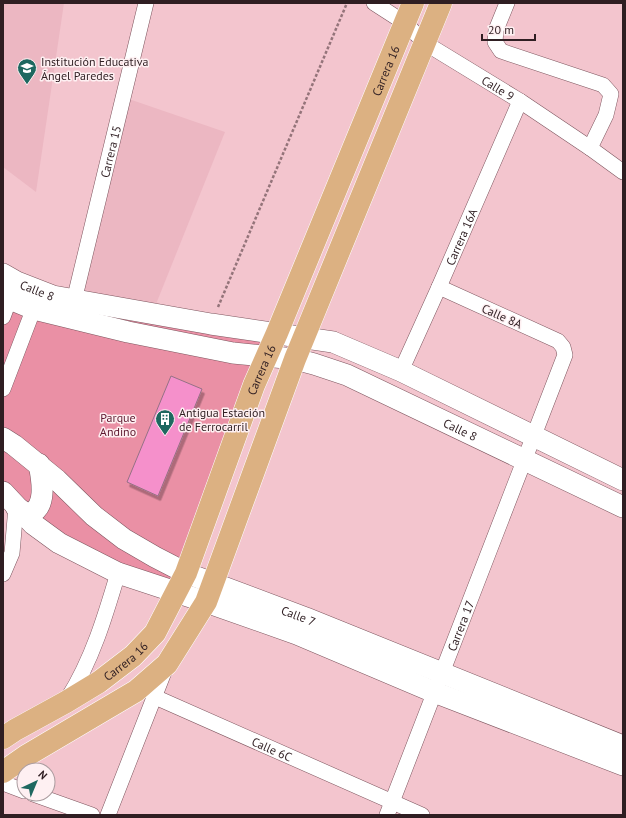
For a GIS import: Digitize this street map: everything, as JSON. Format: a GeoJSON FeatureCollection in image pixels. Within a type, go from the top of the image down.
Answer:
{"type":"FeatureCollection","features":[{"type":"Feature","properties":{"kind":"main road","name":"Carrera 16"},"geometry":{"type":"LineString","coordinates":[[3,738],[98,682],[133,656],[154,633],[186,573],[252,392],[413,3]]}},
{"type":"Feature","properties":{"kind":"main road"},"geometry":{"type":"LineString","coordinates":[[3,772],[26,756],[136,691],[167,664],[210,593],[295,359],[426,43],[441,3]]}},
{"type":"Feature","properties":{"kind":"main road","name":"Calle 8"},"geometry":{"type":"LineString","coordinates":[[7,293],[72,309],[128,332],[233,353],[295,359],[347,375],[623,507]]}},
{"type":"Feature","properties":{"kind":"main road"},"geometry":{"type":"LineString","coordinates":[[72,309],[211,324],[333,342],[401,372],[623,480]]}},
{"type":"Feature","properties":{"kind":"main road","name":"Calle 7"},"geometry":{"type":"LineString","coordinates":[[3,438],[39,464],[94,516],[124,539],[186,573],[210,593],[297,634],[434,692],[623,765]]}},
{"type":"Feature","properties":{"kind":"main road"},"geometry":{"type":"LineString","coordinates":[[7,506],[27,514],[35,512],[38,508],[42,488],[42,475],[39,464]]}},
{"type":"Feature","properties":{"kind":"main road","name":"Calle 7"},"geometry":{"type":"LineString","coordinates":[[7,506],[59,543],[118,573],[176,593],[210,593],[306,618],[623,746]]}},
{"type":"Feature","properties":{"kind":"street","name":"Carrera 15"},"geometry":{"type":"LineString","coordinates":[[72,309],[146,3]]}},
{"type":"Feature","properties":{"kind":"street","name":"Calle 9"},"geometry":{"type":"LineString","coordinates":[[374,3],[404,24],[426,43],[520,100],[623,172]]}},
{"type":"Feature","properties":{"kind":"street"},"geometry":{"type":"LineString","coordinates":[[507,3],[496,30],[495,42],[502,51],[603,85],[611,94],[606,115],[590,148]]}},
{"type":"Feature","properties":{"kind":"street","name":"Carrera 16A"},"geometry":{"type":"LineString","coordinates":[[401,372],[520,100]]}},
{"type":"Feature","properties":{"kind":"street","name":"Calle 8A"},"geometry":{"type":"LineString","coordinates":[[439,287],[558,341],[563,347]]}},
{"type":"Feature","properties":{"kind":"street"},"geometry":{"type":"LineString","coordinates":[[3,389],[37,301]]}},
{"type":"Feature","properties":{"kind":"street","name":"Carrera 17"},"geometry":{"type":"LineString","coordinates":[[389,809],[524,460],[535,436],[565,355],[563,347]]}},
{"type":"Feature","properties":{"kind":"street"},"geometry":{"type":"LineString","coordinates":[[3,574],[12,553],[7,506]]}},
{"type":"Feature","properties":{"kind":"street"},"geometry":{"type":"LineString","coordinates":[[66,702],[78,681],[101,629],[118,573]]}},
{"type":"Feature","properties":{"kind":"street"},"geometry":{"type":"LineString","coordinates":[[108,815],[167,664]]}},
{"type":"Feature","properties":{"kind":"street","name":"Calle 6C"},"geometry":{"type":"LineString","coordinates":[[155,697],[389,809],[422,815]]}},
{"type":"Feature","properties":{"kind":"street"},"geometry":{"type":"LineString","coordinates":[[3,783],[16,788]]}},
{"type":"Feature","properties":{"kind":"street"},"geometry":{"type":"LineString","coordinates":[[56,802],[92,815]]}},
{"type":"Feature","properties":{"kind":"path"},"geometry":{"type":"LineString","coordinates":[[211,324],[347,3]]}},
{"type":"Feature","properties":{"kind":"shaded area","name":"Institución Educativa Ángel Paredes"},"geometry":{"type":"Polygon","coordinates":[[[3,3],[64,3],[36,192],[3,167],[3,3]]]}},
{"type":"Feature","properties":{"kind":"shaded area"},"geometry":{"type":"Polygon","coordinates":[[[123,97],[225,132],[152,314],[74,300],[123,97]]]}},
{"type":"Feature","properties":{"kind":"green space","name":"Parque Andino"},"geometry":{"type":"Polygon","coordinates":[[[17,282],[277,333],[177,593],[59,543],[3,492],[3,317],[17,282]]]}},
{"type":"Feature","properties":{"kind":"building","name":"Antigua Estación de Ferrocarril"},"geometry":{"type":"Polygon","coordinates":[[[171,376],[202,389],[158,496],[127,482],[171,376]]]}},
{"type":"Feature","properties":{"kind":"place","name":"Institución Educativa Ángel Paredes"},"geometry":{"type":"Point","coordinates":[27,85]}},
{"type":"Feature","properties":{"kind":"place","name":"Antigua Estación de Ferrocarril"},"geometry":{"type":"Point","coordinates":[165,436]}}]}
